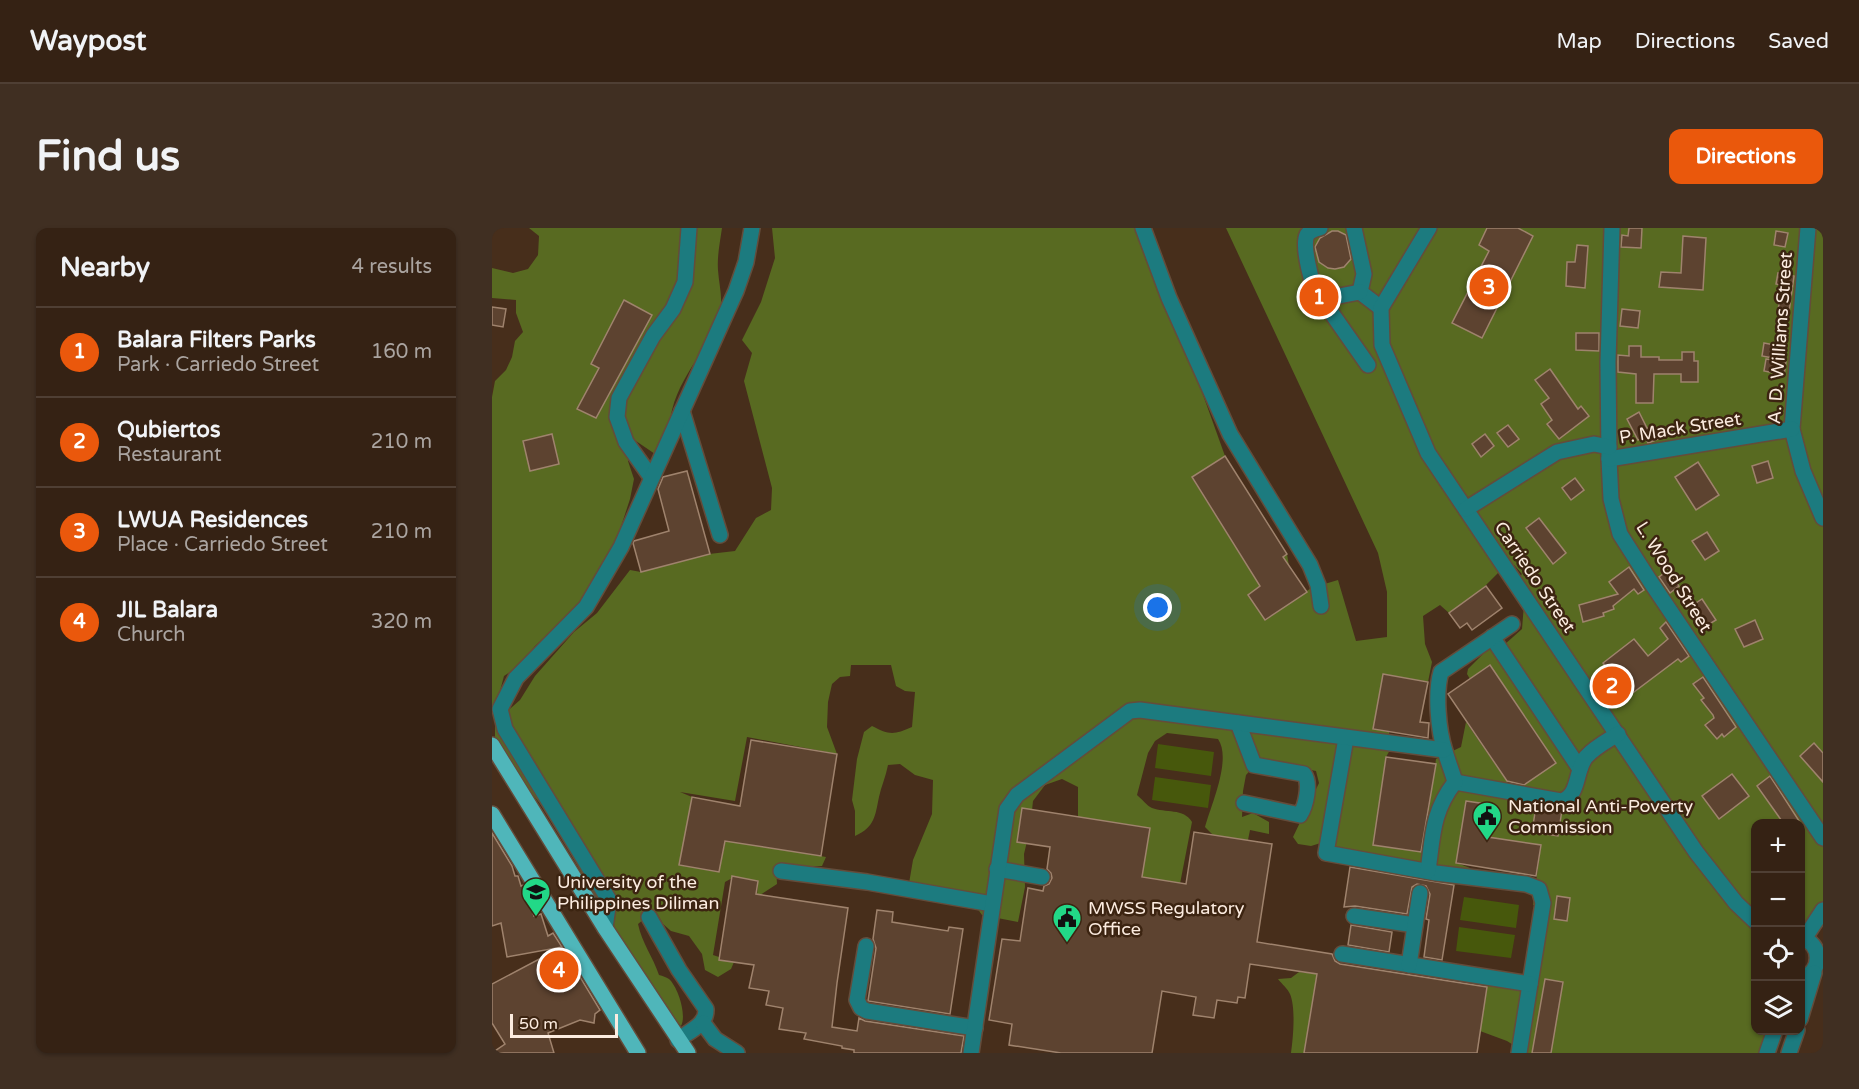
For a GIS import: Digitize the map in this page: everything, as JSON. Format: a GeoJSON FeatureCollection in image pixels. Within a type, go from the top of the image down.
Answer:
{"type":"FeatureCollection","features":[{"type":"Feature","properties":{"kind":"main road"},"geometry":{"type":"LineString","coordinates":[[492,745],[605,928],[688,1053]]}},
{"type":"Feature","properties":{"kind":"main road"},"geometry":{"type":"LineString","coordinates":[[492,814],[638,1053]]}},
{"type":"Feature","properties":{"kind":"street"},"geometry":{"type":"LineString","coordinates":[[651,477],[626,442],[617,417],[619,398],[653,336],[673,309],[685,282],[688,228]]}},
{"type":"Feature","properties":{"kind":"street"},"geometry":{"type":"LineString","coordinates":[[605,928],[609,900],[505,729],[500,709],[516,678],[586,607],[621,547],[736,291],[746,262],[752,228]]}},
{"type":"Feature","properties":{"kind":"street"},"geometry":{"type":"LineString","coordinates":[[1143,228],[1169,298],[1230,434],[1310,565],[1318,585],[1320,606]]}},
{"type":"Feature","properties":{"kind":"street"},"geometry":{"type":"LineString","coordinates":[[1320,228],[1313,230],[1307,236],[1305,245],[1314,288],[1368,365]]}},
{"type":"Feature","properties":{"kind":"street"},"geometry":{"type":"LineString","coordinates":[[1354,228],[1364,274],[1360,292]]}},
{"type":"Feature","properties":{"kind":"street"},"geometry":{"type":"LineString","coordinates":[[1323,299],[1360,292],[1381,308],[1429,228]]}},
{"type":"Feature","properties":{"kind":"street","name":"L. Wood Street"},"geometry":{"type":"LineString","coordinates":[[1612,228],[1608,362],[1609,453],[1611,500],[1620,534],[1823,838]]}},
{"type":"Feature","properties":{"kind":"street","name":"A. D. Williams Street"},"geometry":{"type":"LineString","coordinates":[[1808,228],[1792,429],[1803,471],[1822,514]]}},
{"type":"Feature","properties":{"kind":"street","name":"Carriedo Street"},"geometry":{"type":"LineString","coordinates":[[1381,308],[1382,345],[1428,453],[1695,852],[1751,918]]}},
{"type":"Feature","properties":{"kind":"street"},"geometry":{"type":"LineString","coordinates":[[682,411],[720,535]]}},
{"type":"Feature","properties":{"kind":"street","name":"P. Mack Street"},"geometry":{"type":"LineString","coordinates":[[1466,509],[1557,452],[1594,444],[1609,453],[1792,429]]}},
{"type":"Feature","properties":{"kind":"street"},"geometry":{"type":"LineString","coordinates":[[1455,782],[1444,750],[1437,690],[1441,672],[1512,624]]}},
{"type":"Feature","properties":{"kind":"street"},"geometry":{"type":"LineString","coordinates":[[1492,637],[1580,768]]}},
{"type":"Feature","properties":{"kind":"street"},"geometry":{"type":"LineString","coordinates":[[971,1053],[1007,809],[1011,802],[1130,711],[1140,710],[1444,750]]}},
{"type":"Feature","properties":{"kind":"street"},"geometry":{"type":"LineString","coordinates":[[1238,723],[1254,765],[1304,774],[1308,781],[1300,815],[1244,803]]}},
{"type":"Feature","properties":{"kind":"street"},"geometry":{"type":"LineString","coordinates":[[1455,782],[1561,801],[1572,795],[1585,758],[1598,746],[1618,734]]}},
{"type":"Feature","properties":{"kind":"street"},"geometry":{"type":"LineString","coordinates":[[1346,738],[1326,853],[1539,889],[1543,903],[1519,1053]]}},
{"type":"Feature","properties":{"kind":"street"},"geometry":{"type":"LineString","coordinates":[[1428,871],[1435,816],[1443,798],[1455,782]]}},
{"type":"Feature","properties":{"kind":"street"},"geometry":{"type":"LineString","coordinates":[[998,869],[1042,877]]}},
{"type":"Feature","properties":{"kind":"street"},"geometry":{"type":"LineString","coordinates":[[781,871],[867,882],[992,904]]}},
{"type":"Feature","properties":{"kind":"street"},"geometry":{"type":"LineString","coordinates":[[1409,964],[1420,893]]}},
{"type":"Feature","properties":{"kind":"street"},"geometry":{"type":"LineString","coordinates":[[1805,935],[1823,910]]}},
{"type":"Feature","properties":{"kind":"street"},"geometry":{"type":"LineString","coordinates":[[1354,916],[1415,925]]}},
{"type":"Feature","properties":{"kind":"street"},"geometry":{"type":"LineString","coordinates":[[649,918],[679,970],[706,1009],[703,1023],[678,1040]]}},
{"type":"Feature","properties":{"kind":"street"},"geometry":{"type":"LineString","coordinates":[[1805,940],[1815,943],[1822,951],[1820,964],[1807,975]]}},
{"type":"Feature","properties":{"kind":"street"},"geometry":{"type":"LineString","coordinates":[[866,946],[857,1000],[861,1008],[867,1011],[975,1028]]}},
{"type":"Feature","properties":{"kind":"street"},"geometry":{"type":"LineString","coordinates":[[1341,954],[1530,984]]}},
{"type":"Feature","properties":{"kind":"street"},"geometry":{"type":"LineString","coordinates":[[703,1023],[715,1039],[737,1053]]}},
{"type":"Feature","properties":{"kind":"street"},"geometry":{"type":"LineString","coordinates":[[1767,1053],[1773,1035]]}},
{"type":"Feature","properties":{"kind":"street"},"geometry":{"type":"LineString","coordinates":[[1789,1053],[1795,1035]]}},
{"type":"Feature","properties":{"kind":"green space"},"geometry":{"type":"Polygon","coordinates":[[[529,228],[722,228],[718,265],[721,305],[712,333],[687,374],[674,403],[669,439],[655,454],[633,439],[628,461],[634,479],[630,499],[616,542],[597,578],[574,611],[535,646],[520,665],[504,676],[496,706],[492,712],[492,397],[495,381],[506,370],[512,357],[515,341],[523,332],[516,313],[516,300],[492,298],[492,268],[513,273],[528,269],[538,255],[539,236],[529,228]]]}},
{"type":"Feature","properties":{"kind":"green space"},"geometry":{"type":"Polygon","coordinates":[[[772,228],[1147,228],[1145,258],[1202,392],[1225,456],[1192,478],[1253,575],[1287,554],[1289,566],[1248,595],[1266,620],[1311,588],[1338,580],[1356,641],[1387,637],[1387,592],[1378,553],[1226,228],[1823,228],[1823,901],[1805,926],[1805,819],[1751,819],[1751,1035],[1768,1035],[1761,1053],[1526,1053],[1507,1041],[1480,1031],[1488,979],[1530,984],[1549,907],[1533,905],[1541,845],[1488,837],[1466,801],[1457,863],[1470,868],[1462,883],[1428,890],[1412,888],[1414,873],[1348,863],[1324,842],[1311,846],[1298,844],[1293,837],[1319,783],[1316,771],[1260,760],[1246,775],[1242,817],[1253,813],[1269,822],[1269,834],[1250,830],[1248,840],[1214,836],[1205,827],[1222,770],[1222,748],[1218,739],[1167,733],[1155,741],[1148,753],[1137,795],[1152,808],[1179,813],[1192,822],[1178,894],[1141,889],[1146,834],[1078,821],[1078,787],[1062,779],[1045,785],[1033,801],[1024,854],[1025,887],[1018,922],[982,915],[977,908],[907,895],[913,860],[932,814],[933,780],[915,775],[900,764],[888,765],[873,820],[867,829],[855,836],[855,811],[852,800],[857,759],[864,732],[872,726],[892,733],[912,727],[915,692],[905,691],[896,686],[891,665],[851,665],[850,676],[840,677],[832,684],[828,702],[827,727],[837,754],[747,737],[735,801],[680,792],[692,797],[680,865],[719,872],[726,839],[826,857],[822,866],[776,865],[777,884],[757,897],[758,881],[734,877],[725,882],[713,955],[734,962],[731,969],[718,977],[705,970],[702,954],[689,936],[671,931],[663,924],[655,910],[638,924],[659,975],[669,979],[678,994],[683,1015],[681,1026],[658,1001],[613,931],[551,817],[495,739],[495,722],[520,700],[535,676],[574,632],[597,613],[630,570],[641,572],[709,554],[735,551],[756,518],[771,510],[772,488],[744,381],[752,353],[742,340],[761,302],[775,258],[772,228]],[[1514,565],[1501,570],[1483,588],[1449,613],[1440,605],[1423,616],[1425,644],[1432,662],[1428,682],[1383,674],[1373,729],[1389,732],[1390,750],[1386,757],[1374,845],[1423,852],[1436,759],[1461,747],[1466,722],[1514,792],[1556,763],[1490,665],[1470,679],[1467,674],[1468,669],[1491,646],[1504,645],[1522,629],[1524,604],[1511,588],[1522,574],[1514,565]]]}},
{"type":"Feature","properties":{"kind":"green space"},"geometry":{"type":"Polygon","coordinates":[[[1158,744],[1214,752],[1211,776],[1155,768],[1158,744]]]}},
{"type":"Feature","properties":{"kind":"green space"},"geometry":{"type":"Polygon","coordinates":[[[1155,777],[1211,785],[1208,808],[1152,800],[1155,777]]]}},
{"type":"Feature","properties":{"kind":"green space"},"geometry":{"type":"Polygon","coordinates":[[[1464,897],[1519,905],[1516,928],[1460,920],[1464,897]]]}},
{"type":"Feature","properties":{"kind":"green space"},"geometry":{"type":"Polygon","coordinates":[[[1459,927],[1515,935],[1511,958],[1456,951],[1459,927]]]}},
{"type":"Feature","properties":{"kind":"green space"},"geometry":{"type":"Polygon","coordinates":[[[1299,972],[1317,974],[1304,1053],[1291,1053],[1292,1000],[1288,990],[1278,979],[1291,978],[1299,972]]]}},
{"type":"Feature","properties":{"kind":"building"},"geometry":{"type":"Polygon","coordinates":[[[1487,228],[1518,228],[1533,236],[1482,338],[1452,323],[1489,251],[1479,245],[1487,228]]]}},
{"type":"Feature","properties":{"kind":"building"},"geometry":{"type":"Polygon","coordinates":[[[1629,228],[1642,228],[1641,248],[1621,247],[1622,235],[1628,236],[1629,228]]]}},
{"type":"Feature","properties":{"kind":"building"},"geometry":{"type":"Polygon","coordinates":[[[1332,231],[1346,235],[1351,259],[1344,267],[1335,269],[1328,268],[1319,262],[1315,247],[1320,238],[1332,231]]]}},
{"type":"Feature","properties":{"kind":"building"},"geometry":{"type":"Polygon","coordinates":[[[1776,231],[1788,233],[1785,247],[1774,245],[1776,231]]]}},
{"type":"Feature","properties":{"kind":"building"},"geometry":{"type":"Polygon","coordinates":[[[1683,236],[1706,238],[1703,290],[1659,287],[1661,272],[1681,273],[1683,236]]]}},
{"type":"Feature","properties":{"kind":"building"},"geometry":{"type":"Polygon","coordinates":[[[1577,245],[1588,246],[1585,288],[1566,286],[1567,262],[1575,262],[1577,245]]]}},
{"type":"Feature","properties":{"kind":"building"},"geometry":{"type":"Polygon","coordinates":[[[1778,273],[1794,276],[1789,312],[1778,310],[1781,294],[1779,294],[1780,285],[1776,284],[1778,273]]]}},
{"type":"Feature","properties":{"kind":"building"},"geometry":{"type":"Polygon","coordinates":[[[624,300],[652,315],[596,418],[577,409],[599,368],[591,364],[624,300]]]}},
{"type":"Feature","properties":{"kind":"building"},"geometry":{"type":"Polygon","coordinates":[[[492,307],[506,309],[503,327],[492,325],[492,307]]]}},
{"type":"Feature","properties":{"kind":"building"},"geometry":{"type":"Polygon","coordinates":[[[1622,309],[1640,311],[1638,328],[1620,326],[1622,309]]]}},
{"type":"Feature","properties":{"kind":"building"},"geometry":{"type":"Polygon","coordinates":[[[1576,333],[1599,333],[1599,351],[1576,350],[1576,333]]]}},
{"type":"Feature","properties":{"kind":"building"},"geometry":{"type":"Polygon","coordinates":[[[1764,343],[1775,345],[1773,358],[1762,356],[1764,343]]]}},
{"type":"Feature","properties":{"kind":"building"},"geometry":{"type":"Polygon","coordinates":[[[1629,346],[1641,346],[1641,357],[1659,357],[1659,360],[1682,360],[1682,352],[1694,352],[1694,361],[1698,361],[1698,382],[1681,382],[1681,374],[1654,374],[1653,403],[1636,403],[1636,374],[1618,372],[1618,355],[1629,356],[1629,346]]]}},
{"type":"Feature","properties":{"kind":"building"},"geometry":{"type":"Polygon","coordinates":[[[1766,359],[1786,362],[1784,375],[1764,371],[1766,359]]]}},
{"type":"Feature","properties":{"kind":"building"},"geometry":{"type":"Polygon","coordinates":[[[1550,369],[1578,409],[1581,406],[1589,416],[1559,439],[1547,424],[1552,420],[1541,404],[1549,398],[1535,380],[1550,369]]]}},
{"type":"Feature","properties":{"kind":"building"},"geometry":{"type":"Polygon","coordinates":[[[1639,412],[1647,428],[1674,432],[1648,443],[1645,437],[1638,440],[1627,419],[1639,412]]]}},
{"type":"Feature","properties":{"kind":"building"},"geometry":{"type":"Polygon","coordinates":[[[1508,425],[1519,439],[1508,447],[1497,433],[1508,425]]]}},
{"type":"Feature","properties":{"kind":"building"},"geometry":{"type":"Polygon","coordinates":[[[552,434],[559,464],[530,471],[523,441],[552,434]]]}},
{"type":"Feature","properties":{"kind":"building"},"geometry":{"type":"Polygon","coordinates":[[[1485,434],[1494,446],[1481,457],[1472,444],[1485,434]]]}},
{"type":"Feature","properties":{"kind":"building"},"geometry":{"type":"Polygon","coordinates":[[[1225,456],[1287,554],[1283,557],[1307,592],[1265,620],[1248,595],[1260,586],[1192,477],[1225,456]]]}},
{"type":"Feature","properties":{"kind":"building"},"geometry":{"type":"Polygon","coordinates":[[[1768,461],[1773,478],[1757,483],[1752,466],[1768,461]]]}},
{"type":"Feature","properties":{"kind":"building"},"geometry":{"type":"Polygon","coordinates":[[[1698,462],[1719,495],[1696,510],[1675,477],[1698,462]]]}},
{"type":"Feature","properties":{"kind":"building"},"geometry":{"type":"Polygon","coordinates":[[[687,471],[710,554],[641,572],[634,541],[669,531],[658,489],[663,477],[687,471]]]}},
{"type":"Feature","properties":{"kind":"building"},"geometry":{"type":"Polygon","coordinates":[[[1575,478],[1584,490],[1571,500],[1562,488],[1575,478]]]}},
{"type":"Feature","properties":{"kind":"building"},"geometry":{"type":"Polygon","coordinates":[[[1539,518],[1566,553],[1553,564],[1526,528],[1539,518]]]}},
{"type":"Feature","properties":{"kind":"building"},"geometry":{"type":"Polygon","coordinates":[[[1707,532],[1719,551],[1705,560],[1692,541],[1707,532]]]}},
{"type":"Feature","properties":{"kind":"building"},"geometry":{"type":"Polygon","coordinates":[[[1629,567],[1644,590],[1638,594],[1634,589],[1613,606],[1614,609],[1603,613],[1604,616],[1583,622],[1579,605],[1618,594],[1609,582],[1629,567]]]}},
{"type":"Feature","properties":{"kind":"building"},"geometry":{"type":"Polygon","coordinates":[[[1667,571],[1679,586],[1670,593],[1659,577],[1667,571]]]}},
{"type":"Feature","properties":{"kind":"building"},"geometry":{"type":"Polygon","coordinates":[[[1486,586],[1502,608],[1472,630],[1467,623],[1460,628],[1449,613],[1486,586]]]}},
{"type":"Feature","properties":{"kind":"building"},"geometry":{"type":"Polygon","coordinates":[[[1702,599],[1716,620],[1703,628],[1690,607],[1702,599]]]}},
{"type":"Feature","properties":{"kind":"building"},"geometry":{"type":"Polygon","coordinates":[[[1755,620],[1763,639],[1744,647],[1735,629],[1755,620]]]}},
{"type":"Feature","properties":{"kind":"building"},"geometry":{"type":"Polygon","coordinates":[[[1666,622],[1689,656],[1681,662],[1678,659],[1630,695],[1603,663],[1634,639],[1648,656],[1668,639],[1660,628],[1666,622]]]}},
{"type":"Feature","properties":{"kind":"building"},"geometry":{"type":"Polygon","coordinates":[[[1490,665],[1556,763],[1524,785],[1507,781],[1448,694],[1490,665]]]}},
{"type":"Feature","properties":{"kind":"building"},"geometry":{"type":"Polygon","coordinates":[[[1383,674],[1428,682],[1420,722],[1429,723],[1428,738],[1373,729],[1383,674]]]}},
{"type":"Feature","properties":{"kind":"building"},"geometry":{"type":"Polygon","coordinates":[[[1703,677],[1736,727],[1724,737],[1722,734],[1717,739],[1705,725],[1714,718],[1701,700],[1704,698],[1693,684],[1703,677]]]}},
{"type":"Feature","properties":{"kind":"building"},"geometry":{"type":"Polygon","coordinates":[[[751,740],[837,754],[821,856],[725,841],[719,872],[679,865],[692,797],[740,806],[751,740]]]}},
{"type":"Feature","properties":{"kind":"building"},"geometry":{"type":"Polygon","coordinates":[[[1814,743],[1823,753],[1823,782],[1800,756],[1814,743]]]}},
{"type":"Feature","properties":{"kind":"building"},"geometry":{"type":"Polygon","coordinates":[[[1386,757],[1436,764],[1421,852],[1373,845],[1386,757]]]}},
{"type":"Feature","properties":{"kind":"building"},"geometry":{"type":"Polygon","coordinates":[[[1732,774],[1749,796],[1719,819],[1702,796],[1732,774]]]}},
{"type":"Feature","properties":{"kind":"building"},"geometry":{"type":"Polygon","coordinates":[[[1770,776],[1798,819],[1780,819],[1757,786],[1770,776]]]}},
{"type":"Feature","properties":{"kind":"building","name":"National Anti-Poverty Commission"},"geometry":{"type":"Polygon","coordinates":[[[1466,801],[1493,805],[1488,837],[1541,845],[1536,876],[1456,863],[1466,801]]]}},
{"type":"Feature","properties":{"kind":"building"},"geometry":{"type":"Polygon","coordinates":[[[1536,806],[1562,810],[1558,836],[1532,832],[1536,806]]]}},
{"type":"Feature","properties":{"kind":"building"},"geometry":{"type":"Polygon","coordinates":[[[1022,808],[1150,828],[1142,877],[1186,884],[1194,832],[1272,844],[1257,942],[1332,954],[1335,961],[1340,964],[1487,987],[1477,1053],[1304,1053],[1317,974],[1250,964],[1245,998],[1238,997],[1237,1003],[1217,1000],[1214,1018],[1193,1015],[1196,997],[1162,991],[1152,1053],[1061,1053],[1009,1045],[1012,1024],[989,1020],[1002,939],[1020,941],[1028,888],[1043,891],[1044,886],[1049,884],[1052,878],[1047,869],[1050,847],[1017,842],[1022,808]]]}},
{"type":"Feature","properties":{"kind":"building"},"geometry":{"type":"Polygon","coordinates":[[[492,833],[512,866],[515,876],[518,876],[521,886],[524,885],[534,916],[541,914],[548,936],[553,933],[562,947],[507,957],[501,923],[492,926],[492,833]]]}},
{"type":"Feature","properties":{"kind":"building"},"geometry":{"type":"Polygon","coordinates":[[[1350,867],[1454,885],[1442,960],[1424,957],[1430,894],[1426,886],[1417,884],[1412,887],[1407,914],[1355,906],[1344,907],[1350,867]]]}},
{"type":"Feature","properties":{"kind":"building"},"geometry":{"type":"Polygon","coordinates":[[[732,876],[758,881],[756,894],[848,908],[832,1027],[857,1031],[859,1018],[865,1021],[964,1036],[961,1053],[854,1053],[854,1050],[842,1048],[842,1046],[804,1039],[806,1033],[779,1029],[783,1008],[766,1005],[769,991],[749,988],[754,965],[719,960],[732,876]]]}},
{"type":"Feature","properties":{"kind":"building"},"geometry":{"type":"Polygon","coordinates":[[[1557,896],[1570,898],[1567,921],[1554,919],[1557,896]]]}},
{"type":"Feature","properties":{"kind":"building"},"geometry":{"type":"Polygon","coordinates":[[[877,910],[893,912],[892,922],[948,931],[949,927],[963,929],[950,1014],[868,1001],[876,948],[873,939],[877,910]]]}},
{"type":"Feature","properties":{"kind":"building"},"geometry":{"type":"Polygon","coordinates":[[[1351,925],[1392,932],[1389,952],[1348,945],[1351,925]]]}},
{"type":"Feature","properties":{"kind":"building"},"geometry":{"type":"Polygon","coordinates":[[[562,947],[600,1010],[595,1014],[594,1023],[580,1020],[548,1033],[554,1053],[492,1053],[505,1044],[492,1023],[492,984],[562,947]]]}},
{"type":"Feature","properties":{"kind":"building"},"geometry":{"type":"Polygon","coordinates":[[[1545,979],[1563,982],[1551,1053],[1532,1053],[1545,979]]]}},
{"type":"Feature","properties":{"kind":"place","name":"LWUA Residences"},"geometry":{"type":"Point","coordinates":[1489,287]}},
{"type":"Feature","properties":{"kind":"place","name":"Balara Filters Parks"},"geometry":{"type":"Point","coordinates":[1319,297]}},
{"type":"Feature","properties":{"kind":"place","name":"Qubiertos"},"geometry":{"type":"Point","coordinates":[1612,686]}},
{"type":"Feature","properties":{"kind":"place","name":"National Anti-Poverty Commission"},"geometry":{"type":"Point","coordinates":[1487,842]}},
{"type":"Feature","properties":{"kind":"place","name":"University of the Philippines Diliman"},"geometry":{"type":"Point","coordinates":[536,918]}},
{"type":"Feature","properties":{"kind":"place","name":"MWSS Regulatory Office"},"geometry":{"type":"Point","coordinates":[1067,944]}},
{"type":"Feature","properties":{"kind":"place","name":"JIL Balara"},"geometry":{"type":"Point","coordinates":[559,970]}}]}
